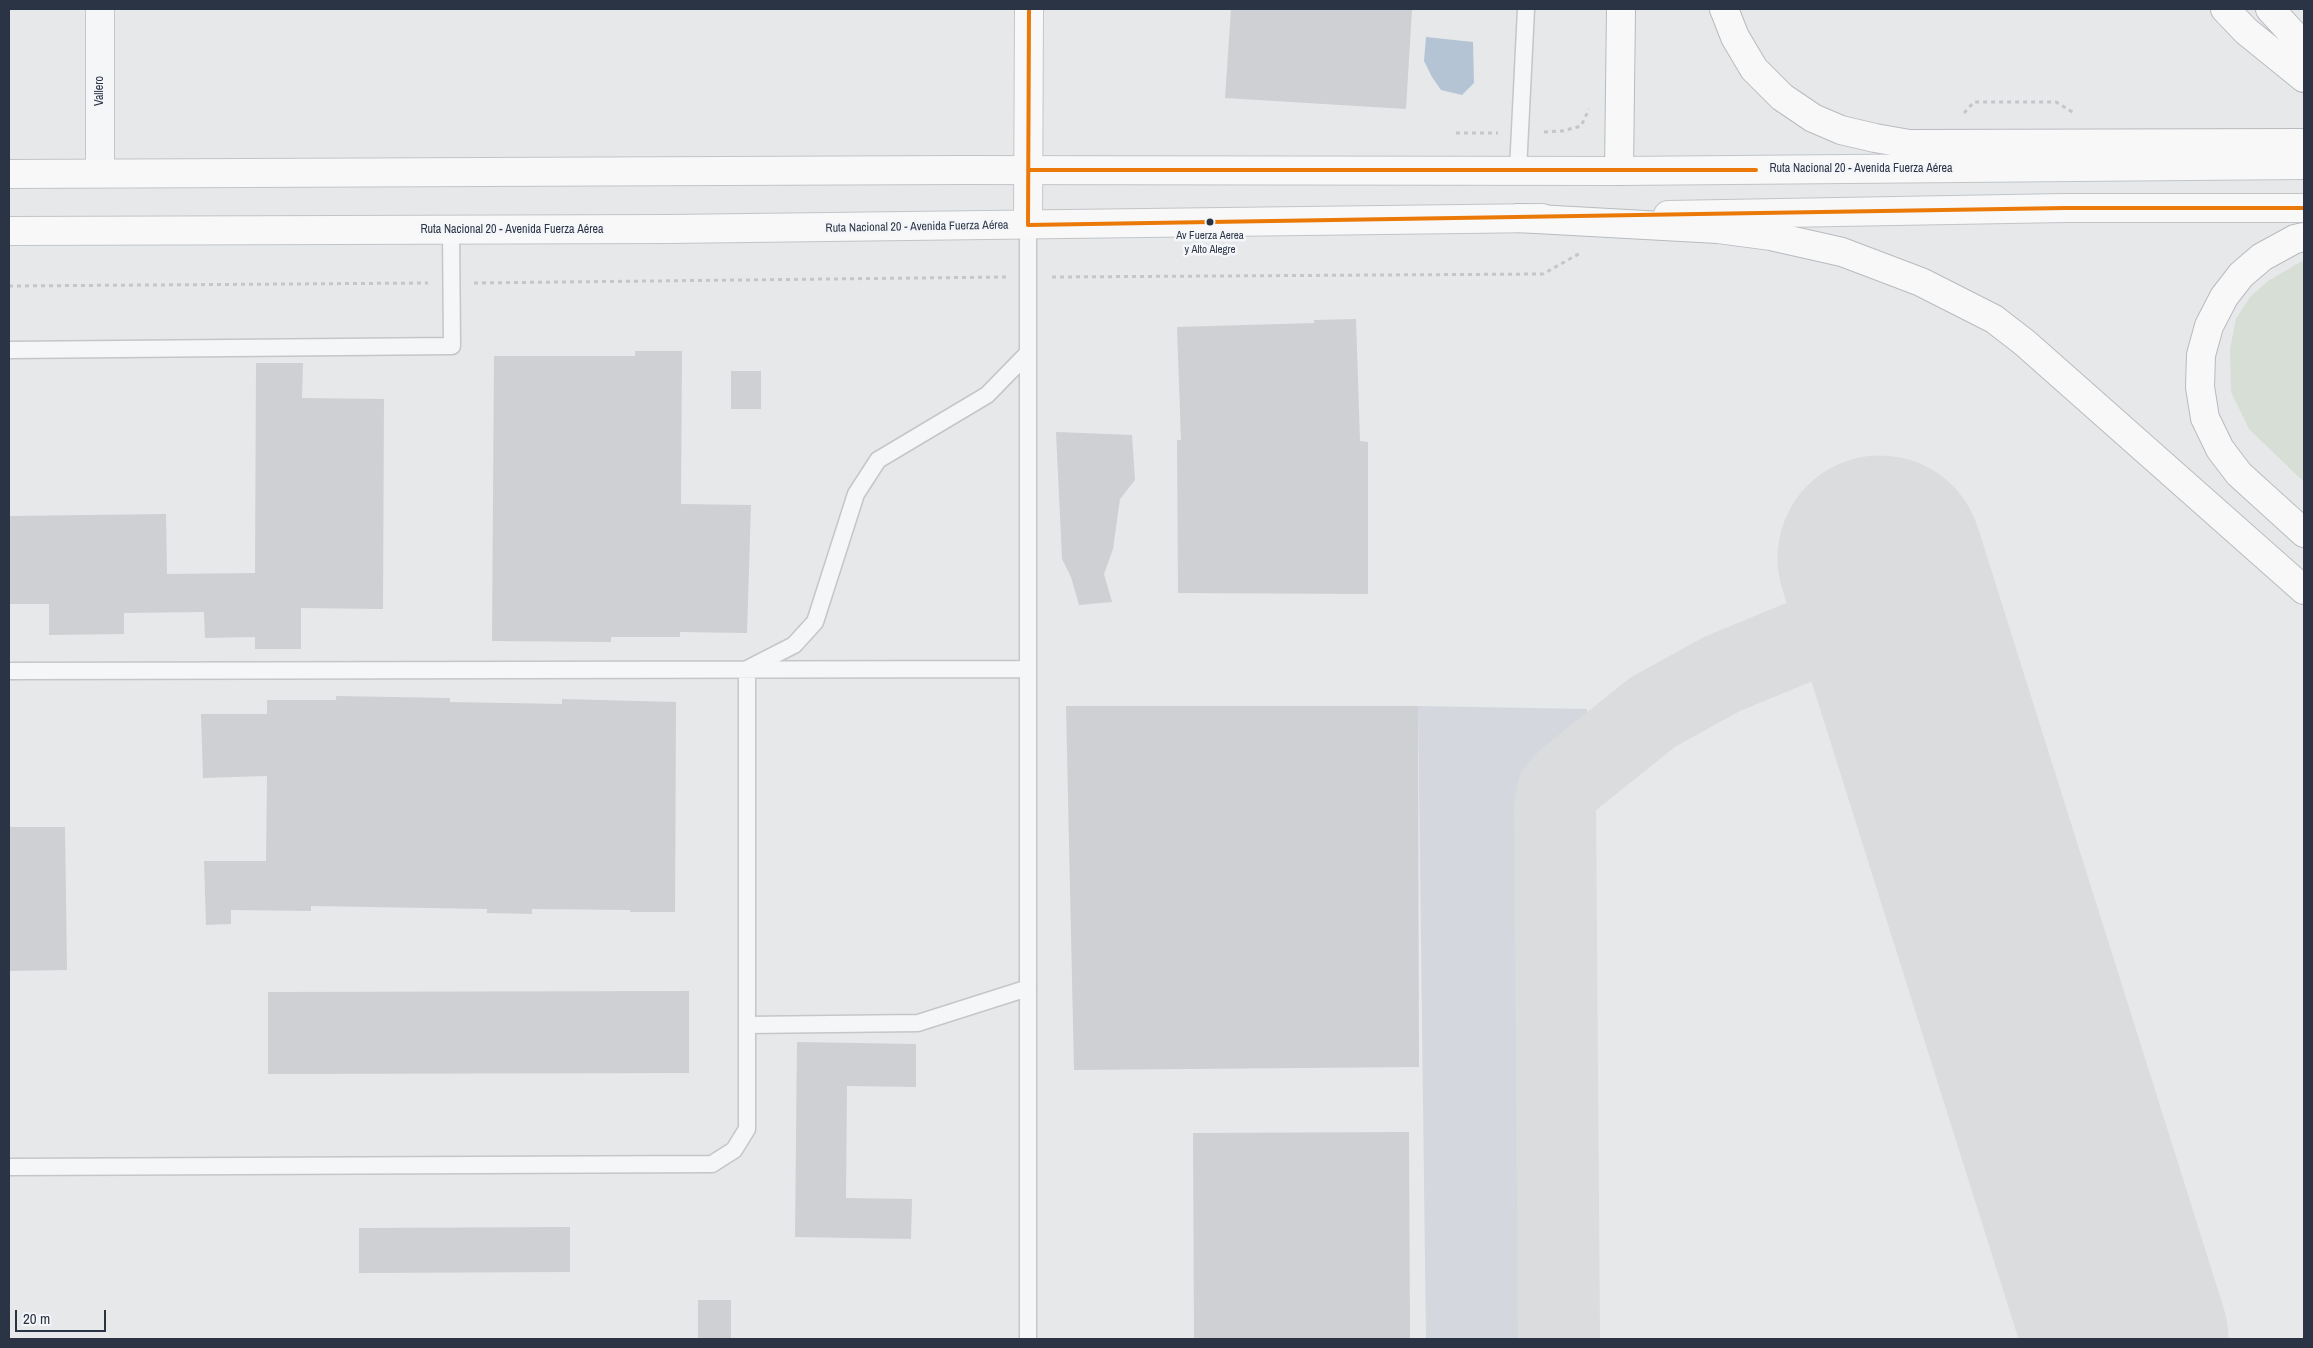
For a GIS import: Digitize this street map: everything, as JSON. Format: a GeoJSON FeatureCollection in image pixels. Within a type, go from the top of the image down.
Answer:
{"type":"FeatureCollection","features":[{"type":"Feature","properties":{"kind":"main road"},"geometry":{"type":"LineString","coordinates":[[1028,226],[1029,9]]}},
{"type":"Feature","properties":{"kind":"main road"},"geometry":{"type":"LineString","coordinates":[[1618,171],[1621,9]]}},
{"type":"Feature","properties":{"kind":"main road"},"geometry":{"type":"LineString","coordinates":[[1724,9],[1735,36],[1754,69],[1782,97],[1813,118],[1841,130],[1875,138],[1909,144],[2294,143]]}},
{"type":"Feature","properties":{"kind":"main road"},"geometry":{"type":"LineString","coordinates":[[2226,9],[2246,31],[2304,78]]}},
{"type":"Feature","properties":{"kind":"main road"},"geometry":{"type":"LineString","coordinates":[[2270,9],[2304,46]]}},
{"type":"Feature","properties":{"kind":"main road","name":"Ruta Nacional 20 - Avenida Fuerza Aérea"},"geometry":{"type":"LineString","coordinates":[[9,174],[1029,170],[1618,171],[2304,166]]}},
{"type":"Feature","properties":{"kind":"main road","name":"Ruta Nacional 20 - Avenida Fuerza Aérea"},"geometry":{"type":"LineString","coordinates":[[9,231],[1028,226],[2045,209],[2304,208]]}},
{"type":"Feature","properties":{"kind":"main road"},"geometry":{"type":"LineString","coordinates":[[1518,218],[1718,229],[1772,236],[1842,252],[1922,282],[1994,319],[2025,343],[2304,590]]}},
{"type":"Feature","properties":{"kind":"main road"},"geometry":{"type":"LineString","coordinates":[[2304,237],[2295,239],[2262,257],[2241,275],[2224,297],[2209,326],[2201,354],[2200,387],[2205,418],[2220,449],[2239,474],[2304,533]]}},
{"type":"Feature","properties":{"kind":"street","name":"Vallero"},"geometry":{"type":"LineString","coordinates":[[100,9],[100,173]]}},
{"type":"Feature","properties":{"kind":"lane"},"geometry":{"type":"LineString","coordinates":[[1518,170],[1526,9]]}},
{"type":"Feature","properties":{"kind":"lane"},"geometry":{"type":"LineString","coordinates":[[1028,226],[1028,1339]]}},
{"type":"Feature","properties":{"kind":"lane"},"geometry":{"type":"LineString","coordinates":[[9,350],[452,346],[451,230]]}},
{"type":"Feature","properties":{"kind":"lane"},"geometry":{"type":"LineString","coordinates":[[747,669],[794,645],[815,622],[856,494],[878,460],[987,395],[1028,354]]}},
{"type":"Feature","properties":{"kind":"lane"},"geometry":{"type":"LineString","coordinates":[[9,1167],[712,1164],[734,1150],[747,1129],[747,669]]}},
{"type":"Feature","properties":{"kind":"lane"},"geometry":{"type":"LineString","coordinates":[[9,671],[1028,669]]}},
{"type":"Feature","properties":{"kind":"lane"},"geometry":{"type":"LineString","coordinates":[[747,1025],[918,1023],[1028,988]]}},
{"type":"Feature","properties":{"kind":"path"},"geometry":{"type":"LineString","coordinates":[[9,286],[1543,274],[1588,248]]}},
{"type":"Feature","properties":{"kind":"shaded area"},"geometry":{"type":"Polygon","coordinates":[[[2304,260],[2304,482],[2249,429],[2231,392],[2230,349],[2236,319],[2250,297],[2268,281],[2304,260]]]}},
{"type":"Feature","properties":{"kind":"shaded area"},"geometry":{"type":"Polygon","coordinates":[[[1418,706],[1587,709],[1593,1339],[1426,1339],[1418,706]]]}},
{"type":"Feature","properties":{"kind":"water"},"geometry":{"type":"Polygon","coordinates":[[[1426,37],[1473,42],[1474,83],[1462,95],[1441,90],[1432,77],[1424,61],[1426,37]]]}},
{"type":"Feature","properties":{"kind":"building"},"geometry":{"type":"Polygon","coordinates":[[[1231,9],[1412,9],[1406,109],[1225,98],[1231,9]]]}},
{"type":"Feature","properties":{"kind":"building"},"geometry":{"type":"Polygon","coordinates":[[[1356,319],[1360,441],[1368,442],[1368,594],[1178,593],[1177,440],[1181,440],[1177,327],[1314,323],[1314,320],[1356,319]]]}},
{"type":"Feature","properties":{"kind":"building"},"geometry":{"type":"Polygon","coordinates":[[[635,351],[682,351],[681,504],[751,505],[747,633],[680,632],[680,637],[611,637],[611,642],[492,641],[494,356],[635,356],[635,351]]]}},
{"type":"Feature","properties":{"kind":"building"},"geometry":{"type":"Polygon","coordinates":[[[256,363],[303,363],[302,398],[384,399],[383,609],[301,608],[301,649],[255,649],[255,637],[205,638],[204,612],[124,613],[124,634],[49,635],[49,604],[9,604],[9,516],[166,514],[167,574],[255,573],[256,363]]]}},
{"type":"Feature","properties":{"kind":"building"},"geometry":{"type":"Polygon","coordinates":[[[731,371],[761,371],[761,409],[731,409],[731,371]]]}},
{"type":"Feature","properties":{"kind":"building"},"geometry":{"type":"Polygon","coordinates":[[[1056,432],[1132,435],[1135,480],[1120,499],[1113,549],[1104,574],[1112,602],[1079,605],[1071,577],[1062,559],[1056,432]]]}},
{"type":"Feature","properties":{"kind":"building"},"geometry":{"type":"Polygon","coordinates":[[[336,696],[450,698],[450,702],[562,704],[562,699],[676,702],[675,912],[532,909],[532,914],[487,913],[487,909],[311,906],[311,911],[231,910],[231,924],[206,925],[204,861],[266,861],[267,776],[203,778],[201,714],[267,714],[267,700],[336,700],[336,696]]]}},
{"type":"Feature","properties":{"kind":"building"},"geometry":{"type":"Polygon","coordinates":[[[1066,706],[1418,706],[1419,1067],[1074,1070],[1066,706]]]}},
{"type":"Feature","properties":{"kind":"building"},"geometry":{"type":"Polygon","coordinates":[[[9,827],[65,827],[67,970],[9,971],[9,827]]]}},
{"type":"Feature","properties":{"kind":"building"},"geometry":{"type":"Polygon","coordinates":[[[689,991],[689,1073],[268,1074],[268,992],[689,991]]]}},
{"type":"Feature","properties":{"kind":"building"},"geometry":{"type":"Polygon","coordinates":[[[797,1042],[916,1044],[916,1087],[847,1086],[846,1198],[912,1199],[911,1239],[795,1237],[797,1042]]]}},
{"type":"Feature","properties":{"kind":"building"},"geometry":{"type":"Polygon","coordinates":[[[1409,1132],[1410,1339],[1194,1339],[1193,1133],[1409,1132]]]}},
{"type":"Feature","properties":{"kind":"building"},"geometry":{"type":"Polygon","coordinates":[[[570,1227],[570,1272],[359,1273],[359,1228],[570,1227]]]}},
{"type":"Feature","properties":{"kind":"building"},"geometry":{"type":"Polygon","coordinates":[[[698,1300],[731,1300],[731,1339],[698,1339],[698,1300]]]}},
{"type":"Feature","properties":{"kind":"taxiway"},"geometry":{"type":"LineString","coordinates":[[1559,1339],[1555,806],[1558,791],[1568,780],[1653,712],[1722,674],[1894,603]]}},
{"type":"Feature","properties":{"kind":"runway"},"geometry":{"type":"LineString","coordinates":[[1880,558],[2126,1339]]}},
{"type":"Feature","properties":{"kind":"transit line"},"geometry":{"type":"LineString","coordinates":[[1029,9],[1028,225],[2065,208],[2304,208]]}},
{"type":"Feature","properties":{"kind":"transit line"},"geometry":{"type":"LineString","coordinates":[[1029,170],[1756,170]]}},
{"type":"Feature","properties":{"kind":"place","name":"Av Fuerza Aerea y Alto Alegre"},"geometry":{"type":"Point","coordinates":[1210,222]}}]}
